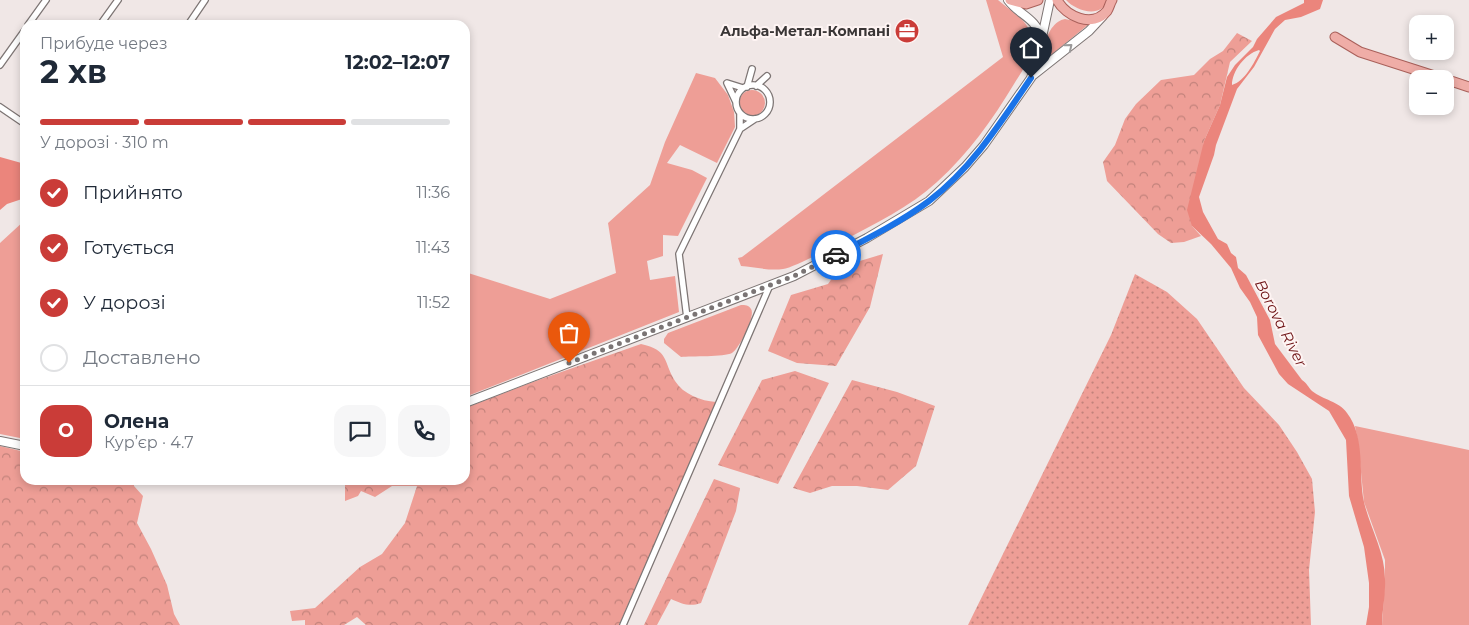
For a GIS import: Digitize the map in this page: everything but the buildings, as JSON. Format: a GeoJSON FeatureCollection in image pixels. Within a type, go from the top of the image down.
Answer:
{"type":"FeatureCollection","features":[{"type":"Feature","properties":{"kind":"main road"},"geometry":{"type":"LineString","coordinates":[[1009,0],[1026,4],[1038,0]]}},
{"type":"Feature","properties":{"kind":"main road"},"geometry":{"type":"LineString","coordinates":[[1009,0],[1032,20],[1042,38]]}},
{"type":"Feature","properties":{"kind":"main road"},"geometry":{"type":"LineString","coordinates":[[1031,78],[1050,0]]}},
{"type":"Feature","properties":{"kind":"main road"},"geometry":{"type":"LineString","coordinates":[[1057,0],[1064,10],[1078,18],[1098,17],[1106,11]]}},
{"type":"Feature","properties":{"kind":"main road"},"geometry":{"type":"LineString","coordinates":[[470,402],[794,276],[907,215],[929,201],[965,167],[984,145],[1031,78],[1100,21],[1112,0]]}},
{"type":"Feature","properties":{"kind":"main road"},"geometry":{"type":"LineString","coordinates":[[1335,37],[1360,52],[1417,70]]}},
{"type":"Feature","properties":{"kind":"main road"},"geometry":{"type":"LineString","coordinates":[[1454,82],[1469,87]]}},
{"type":"Feature","properties":{"kind":"main road"},"geometry":{"type":"LineString","coordinates":[[0,441],[20,445]]}},
{"type":"Feature","properties":{"kind":"street"},"geometry":{"type":"LineString","coordinates":[[32,20],[46,0]]}},
{"type":"Feature","properties":{"kind":"street"},"geometry":{"type":"LineString","coordinates":[[104,20],[118,0]]}},
{"type":"Feature","properties":{"kind":"street"},"geometry":{"type":"LineString","coordinates":[[191,20],[205,0]]}},
{"type":"Feature","properties":{"kind":"street"},"geometry":{"type":"LineString","coordinates":[[0,65],[20,37]]}},
{"type":"Feature","properties":{"kind":"street"},"geometry":{"type":"LineString","coordinates":[[736,102],[737,95],[768,76],[764,89]]}},
{"type":"Feature","properties":{"kind":"street"},"geometry":{"type":"LineString","coordinates":[[687,318],[679,254],[740,129],[740,113],[727,83],[764,89],[770,99],[770,108],[763,116],[740,129]]}},
{"type":"Feature","properties":{"kind":"street"},"geometry":{"type":"LineString","coordinates":[[0,107],[20,121]]}},
{"type":"Feature","properties":{"kind":"street"},"geometry":{"type":"LineString","coordinates":[[740,113],[745,118],[755,119]]}},
{"type":"Feature","properties":{"kind":"street"},"geometry":{"type":"LineString","coordinates":[[623,625],[770,285]]}},
{"type":"Feature","properties":{"kind":"green space"},"geometry":{"type":"Polygon","coordinates":[[[986,0],[998,0],[1022,20],[1031,35],[1032,48],[1025,67],[997,110],[959,160],[937,182],[903,207],[879,222],[812,257],[783,269],[741,266],[738,258],[742,257],[1003,57],[986,0]]]}},
{"type":"Feature","properties":{"kind":"green space"},"geometry":{"type":"Polygon","coordinates":[[[1066,0],[1108,0],[1100,10],[1088,11],[1070,4],[1066,0]]]}},
{"type":"Feature","properties":{"kind":"green space"},"geometry":{"type":"Polygon","coordinates":[[[1065,19],[1089,24],[1051,55],[1046,46],[1048,34],[1055,24],[1065,19]]]}},
{"type":"Feature","properties":{"kind":"green space"},"geometry":{"type":"Polygon","coordinates":[[[1237,33],[1252,41],[1230,62],[1220,105],[1204,141],[1192,226],[1201,236],[1184,242],[1171,243],[1158,234],[1107,181],[1103,162],[1115,145],[1125,119],[1136,104],[1161,80],[1194,75],[1210,59],[1223,51],[1237,33]]]}},
{"type":"Feature","properties":{"kind":"green space"},"geometry":{"type":"Polygon","coordinates":[[[696,73],[715,78],[728,95],[734,112],[735,127],[717,163],[680,145],[667,163],[692,170],[707,178],[678,236],[663,235],[663,256],[647,261],[650,280],[675,276],[679,312],[470,395],[470,274],[550,299],[616,273],[608,223],[650,185],[665,142],[696,73]]]}},
{"type":"Feature","properties":{"kind":"green space"},"geometry":{"type":"Polygon","coordinates":[[[752,90],[761,94],[765,103],[761,112],[752,116],[743,112],[739,103],[743,94],[752,90]]]}},
{"type":"Feature","properties":{"kind":"green space"},"geometry":{"type":"Polygon","coordinates":[[[20,225],[20,438],[0,434],[0,243],[20,225]]]}},
{"type":"Feature","properties":{"kind":"green space"},"geometry":{"type":"Polygon","coordinates":[[[883,254],[870,307],[836,366],[797,363],[768,351],[791,295],[828,284],[840,267],[883,254]]]}},
{"type":"Feature","properties":{"kind":"green space"},"geometry":{"type":"Polygon","coordinates":[[[1135,274],[1167,292],[1197,319],[1244,388],[1279,425],[1312,479],[1315,512],[1309,570],[1311,625],[968,625],[1111,335],[1135,274]]]}},
{"type":"Feature","properties":{"kind":"green space"},"geometry":{"type":"Polygon","coordinates":[[[741,305],[750,308],[752,313],[749,325],[742,339],[732,353],[715,356],[681,357],[664,343],[668,333],[741,305]]]}},
{"type":"Feature","properties":{"kind":"green space"},"geometry":{"type":"Polygon","coordinates":[[[641,344],[650,346],[661,353],[675,381],[683,390],[704,400],[716,402],[619,625],[366,625],[357,617],[344,625],[305,625],[305,620],[292,621],[290,611],[315,608],[360,567],[382,554],[405,523],[417,486],[392,486],[375,497],[361,491],[358,496],[345,501],[345,485],[470,485],[470,406],[641,344]]]}},
{"type":"Feature","properties":{"kind":"green space"},"geometry":{"type":"Polygon","coordinates":[[[795,371],[829,383],[778,484],[718,465],[762,380],[795,371]]]}},
{"type":"Feature","properties":{"kind":"green space"},"geometry":{"type":"Polygon","coordinates":[[[852,380],[897,392],[935,406],[916,466],[888,490],[857,486],[832,486],[810,493],[793,488],[852,380]]]}},
{"type":"Feature","properties":{"kind":"green space"},"geometry":{"type":"Polygon","coordinates":[[[1355,426],[1469,450],[1469,625],[1382,625],[1385,560],[1364,502],[1355,426]]]}},
{"type":"Feature","properties":{"kind":"green space"},"geometry":{"type":"Polygon","coordinates":[[[0,446],[20,451],[20,485],[134,485],[143,496],[137,523],[167,585],[174,614],[180,625],[0,625],[0,446]]]}},
{"type":"Feature","properties":{"kind":"green space"},"geometry":{"type":"Polygon","coordinates":[[[714,479],[740,488],[736,511],[701,603],[693,605],[671,599],[657,625],[644,625],[714,479]]]}},
{"type":"Feature","properties":{"kind":"shaded area"},"geometry":{"type":"Polygon","coordinates":[[[1304,0],[1323,0],[1320,9],[1301,17],[1285,20],[1275,29],[1254,67],[1237,89],[1199,197],[1203,212],[1218,239],[1227,244],[1231,253],[1236,257],[1238,268],[1246,275],[1270,320],[1275,344],[1312,391],[1344,409],[1353,423],[1359,444],[1364,502],[1383,559],[1385,590],[1382,625],[1366,625],[1369,607],[1369,583],[1364,547],[1349,496],[1346,440],[1329,411],[1288,384],[1279,374],[1258,335],[1257,317],[1231,268],[1211,244],[1192,226],[1187,210],[1204,141],[1220,105],[1227,77],[1276,17],[1304,3],[1304,0]],[[1260,51],[1254,52],[1244,59],[1234,74],[1232,85],[1245,76],[1260,51]]]}},
{"type":"Feature","properties":{"kind":"shaded area"},"geometry":{"type":"Polygon","coordinates":[[[0,157],[20,163],[20,200],[7,204],[0,210],[0,157]]]}},
{"type":"Feature","properties":{"kind":"way so far"},"geometry":{"type":"LineString","coordinates":[[569,363],[794,276],[836,255]]}},
{"type":"Feature","properties":{"kind":"place","name":"Альфа-Метал-Компані"},"geometry":{"type":"Point","coordinates":[907,31]}},
{"type":"Feature","properties":{"kind":"route"},"geometry":{"type":"LineString","coordinates":[[836,255],[929,201],[965,167],[984,145],[1031,78]]}},
{"type":"Feature","properties":{"kind":"water label","name":"Borova River"},"geometry":{"type":"Point","coordinates":[1281,323]}}]}
